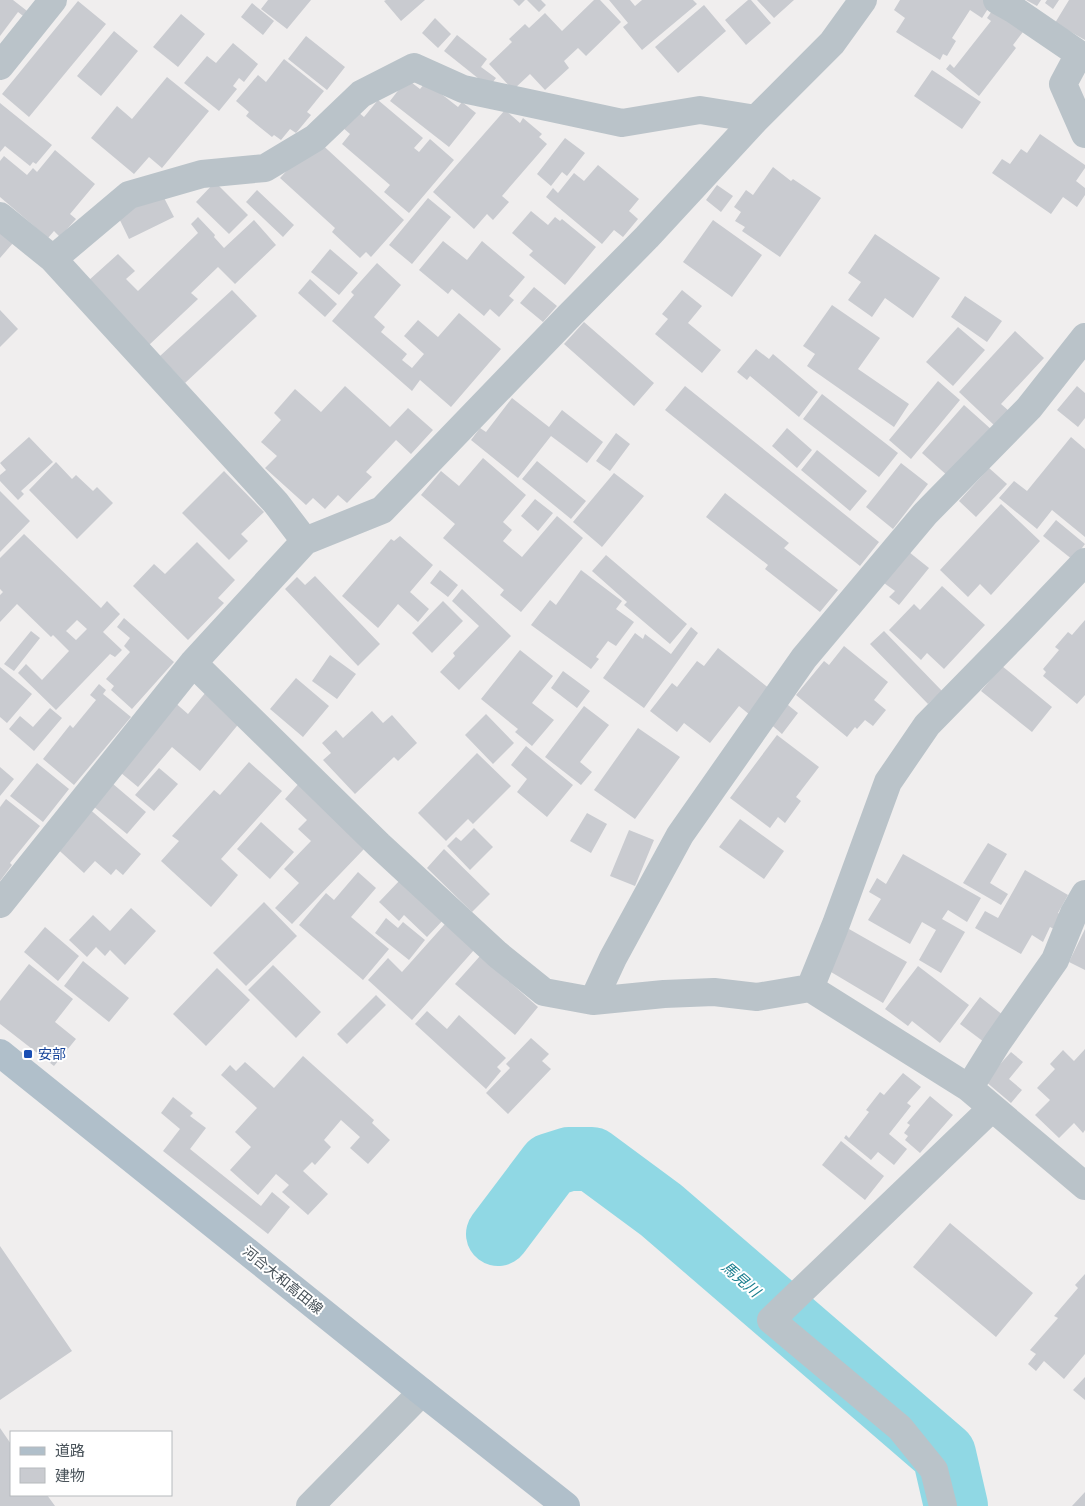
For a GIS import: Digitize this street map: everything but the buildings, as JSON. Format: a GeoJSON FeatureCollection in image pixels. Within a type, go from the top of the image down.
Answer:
{"type":"FeatureCollection","features":[{"type":"Feature","properties":{"kind":"main road","name":"河合大和高田線"},"geometry":{"type":"LineString","coordinates":[[0,1053],[566,1506]]}},
{"type":"Feature","properties":{"kind":"street"},"geometry":{"type":"LineString","coordinates":[[0,66],[53,0]]}},
{"type":"Feature","properties":{"kind":"street"},"geometry":{"type":"LineString","coordinates":[[0,904],[193,663],[305,541],[382,510],[647,237],[756,119],[832,43],[862,0]]}},
{"type":"Feature","properties":{"kind":"street"},"geometry":{"type":"LineString","coordinates":[[997,0],[1079,54],[1063,84],[1085,134]]}},
{"type":"Feature","properties":{"kind":"street"},"geometry":{"type":"LineString","coordinates":[[53,259],[129,195],[202,174],[265,168],[315,138],[361,94],[414,67],[463,89],[622,122],[700,110],[756,119]]}},
{"type":"Feature","properties":{"kind":"street"},"geometry":{"type":"LineString","coordinates":[[0,216],[53,259],[276,503],[305,541]]}},
{"type":"Feature","properties":{"kind":"street"},"geometry":{"type":"LineString","coordinates":[[593,1001],[612,958],[680,835],[804,658],[925,514],[1029,408],[1085,337]]}},
{"type":"Feature","properties":{"kind":"street"},"geometry":{"type":"LineString","coordinates":[[810,988],[836,924],[888,782],[927,724],[1085,562]]}},
{"type":"Feature","properties":{"kind":"street"},"geometry":{"type":"LineString","coordinates":[[193,663],[379,845],[497,954],[544,992],[593,1001],[664,994],[714,992],[757,996],[810,988],[969,1088],[1085,1186]]}},
{"type":"Feature","properties":{"kind":"street"},"geometry":{"type":"LineString","coordinates":[[969,1088],[997,1043],[1055,960],[1074,913],[1085,894]]}},
{"type":"Feature","properties":{"kind":"street"},"geometry":{"type":"LineString","coordinates":[[942,1506],[934,1470],[900,1428],[779,1313],[992,1108]]}},
{"type":"Feature","properties":{"kind":"street"},"geometry":{"type":"LineString","coordinates":[[310,1506],[422,1392]]}},
{"type":"Feature","properties":{"kind":"waterway","name":"馬見川"},"geometry":{"type":"LineString","coordinates":[[498,1234],[550,1165],[569,1159],[592,1159],[661,1210],[944,1454],[956,1506]]}},
{"type":"Feature","properties":{"kind":"place","name":"安部"},"geometry":{"type":"Point","coordinates":[28,1054]}}]}
